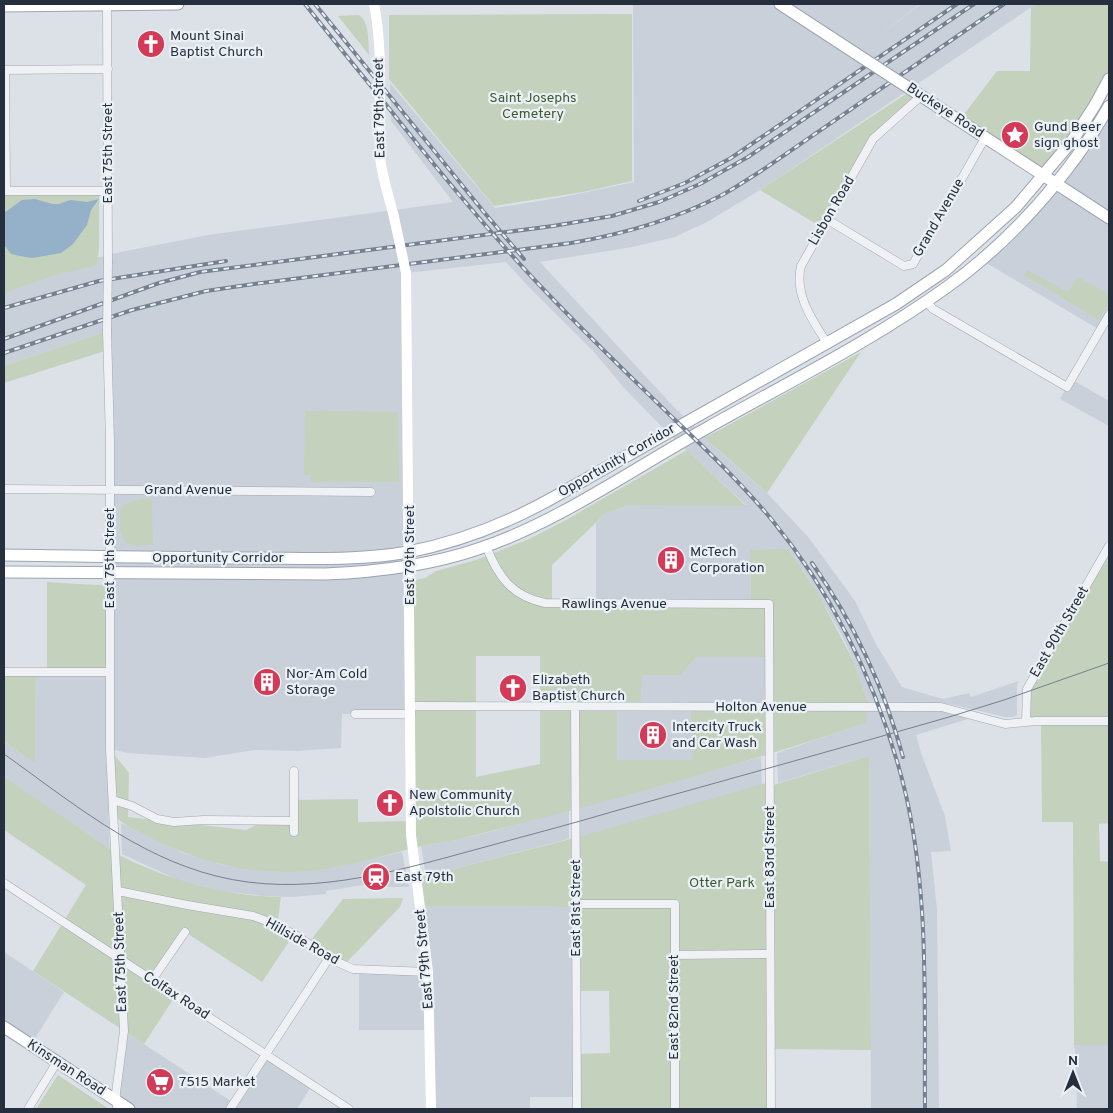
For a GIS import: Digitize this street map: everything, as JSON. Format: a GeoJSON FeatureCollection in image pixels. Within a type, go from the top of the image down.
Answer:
{"type":"FeatureCollection","features":[{"type":"Feature","properties":{"kind":"main road"},"geometry":{"type":"LineString","coordinates":[[4,6],[178,4]]}},
{"type":"Feature","properties":{"kind":"main road","name":"East 79th Street"},"geometry":{"type":"LineString","coordinates":[[374,4],[378,28],[380,72],[380,157],[406,273],[410,551],[411,835],[428,972],[431,1109]]}},
{"type":"Feature","properties":{"kind":"main road","name":"Buckeye Road"},"geometry":{"type":"LineString","coordinates":[[780,4],[1109,218]]}},
{"type":"Feature","properties":{"kind":"main road","name":"Opportunity Corridor"},"geometry":{"type":"LineString","coordinates":[[4,555],[339,558],[410,551],[475,534],[532,509],[903,300],[946,270],[1001,222],[1043,176],[1082,126],[1109,79]]}},
{"type":"Feature","properties":{"kind":"main road","name":"Opportunity Corridor"},"geometry":{"type":"LineString","coordinates":[[4,572],[325,574],[376,572],[449,558],[526,530],[869,338],[948,286],[995,247],[1027,215],[1055,183],[1094,132],[1109,106]]}},
{"type":"Feature","properties":{"kind":"main road","name":"Kinsman Road"},"geometry":{"type":"LineString","coordinates":[[4,1028],[57,1062],[117,1105],[129,1109]]}},
{"type":"Feature","properties":{"kind":"street","name":"East 75th Street"},"geometry":{"type":"LineString","coordinates":[[107,5],[110,749],[124,1031],[116,1093],[117,1105]]}},
{"type":"Feature","properties":{"kind":"street"},"geometry":{"type":"LineString","coordinates":[[108,69],[4,70],[5,191],[109,191]]}},
{"type":"Feature","properties":{"kind":"street","name":"Lisbon Road"},"geometry":{"type":"LineString","coordinates":[[827,343],[804,303],[799,285],[801,266],[873,139],[916,93]]}},
{"type":"Feature","properties":{"kind":"street","name":"Grand Avenue"},"geometry":{"type":"LineString","coordinates":[[828,220],[904,266],[912,264],[985,138]]}},
{"type":"Feature","properties":{"kind":"street"},"geometry":{"type":"LineString","coordinates":[[926,301],[933,309],[1067,387],[1109,314]]}},
{"type":"Feature","properties":{"kind":"street","name":"Grand Avenue"},"geometry":{"type":"LineString","coordinates":[[4,489],[372,492]]}},
{"type":"Feature","properties":{"kind":"street","name":"Rawlings Avenue"},"geometry":{"type":"LineString","coordinates":[[486,546],[496,569],[505,582],[522,595],[541,602],[596,604],[769,604]]}},
{"type":"Feature","properties":{"kind":"street","name":"East 90th Street"},"geometry":{"type":"LineString","coordinates":[[1026,722],[1027,689],[1109,546]]}},
{"type":"Feature","properties":{"kind":"street","name":"East 83rd Street"},"geometry":{"type":"LineString","coordinates":[[769,604],[771,1109]]}},
{"type":"Feature","properties":{"kind":"street"},"geometry":{"type":"LineString","coordinates":[[4,672],[110,672]]}},
{"type":"Feature","properties":{"kind":"street","name":"Holton Avenue"},"geometry":{"type":"LineString","coordinates":[[355,714],[411,710],[575,707],[941,708],[1005,724],[1109,721]]}},
{"type":"Feature","properties":{"kind":"street","name":"East 81st Street"},"geometry":{"type":"LineString","coordinates":[[575,707],[577,1109]]}},
{"type":"Feature","properties":{"kind":"street"},"geometry":{"type":"LineString","coordinates":[[294,772],[294,832]]}},
{"type":"Feature","properties":{"kind":"street"},"geometry":{"type":"LineString","coordinates":[[114,800],[132,806],[157,819],[174,822],[203,820],[294,821]]}},
{"type":"Feature","properties":{"kind":"street","name":"Colfax Road"},"geometry":{"type":"LineString","coordinates":[[4,883],[349,1109]]}},
{"type":"Feature","properties":{"kind":"street","name":"Hillside Road"},"geometry":{"type":"LineString","coordinates":[[118,891],[253,916],[294,934],[329,958],[359,970],[428,972]]}},
{"type":"Feature","properties":{"kind":"street","name":"East 82nd Street"},"geometry":{"type":"LineString","coordinates":[[575,904],[674,904],[674,1109]]}},
{"type":"Feature","properties":{"kind":"street"},"geometry":{"type":"LineString","coordinates":[[152,980],[185,932]]}},
{"type":"Feature","properties":{"kind":"street"},"geometry":{"type":"LineString","coordinates":[[674,955],[770,954]]}},
{"type":"Feature","properties":{"kind":"street"},"geometry":{"type":"LineString","coordinates":[[230,1109],[329,958]]}},
{"type":"Feature","properties":{"kind":"street"},"geometry":{"type":"LineString","coordinates":[[28,1109],[57,1062]]}},
{"type":"Feature","properties":{"kind":"shaded area"},"geometry":{"type":"Polygon","coordinates":[[[633,4],[920,4],[876,38],[921,4],[1036,4],[760,190],[707,222],[675,237],[632,247],[540,262],[674,407],[767,493],[809,538],[855,601],[876,644],[902,687],[943,699],[969,693],[971,697],[1019,681],[1017,685],[1017,715],[1005,717],[950,704],[868,702],[842,635],[803,570],[750,550],[751,604],[596,604],[596,523],[606,513],[629,505],[746,505],[668,433],[624,388],[594,352],[506,262],[407,273],[411,714],[342,714],[341,748],[297,751],[254,750],[205,758],[127,753],[111,749],[114,815],[108,812],[111,873],[4,820],[4,741],[35,762],[36,672],[110,672],[107,331],[4,366],[4,282],[121,252],[208,235],[453,202],[391,121],[390,83],[495,208],[563,197],[634,182],[633,4]]]}},
{"type":"Feature","properties":{"kind":"shaded area"},"geometry":{"type":"Polygon","coordinates":[[[1109,106],[1109,315],[1100,330],[981,260],[1027,215],[1109,106]]]}},
{"type":"Feature","properties":{"kind":"shaded area"},"geometry":{"type":"Polygon","coordinates":[[[1071,379],[1109,401],[1109,426],[1060,399],[1071,379]]]}},
{"type":"Feature","properties":{"kind":"shaded area"},"geometry":{"type":"Polygon","coordinates":[[[697,657],[770,657],[770,707],[692,760],[617,760],[617,707],[642,675],[681,675],[697,657]]]}},
{"type":"Feature","properties":{"kind":"shaded area"},"geometry":{"type":"Polygon","coordinates":[[[863,711],[942,711],[968,719],[916,735],[945,816],[951,851],[931,852],[937,910],[939,1109],[871,1109],[869,756],[778,783],[777,753],[865,723],[863,711]]]}},
{"type":"Feature","properties":{"kind":"shaded area"},"geometry":{"type":"Polygon","coordinates":[[[761,757],[762,786],[580,837],[579,807],[761,757]]]}},
{"type":"Feature","properties":{"kind":"shaded area"},"geometry":{"type":"Polygon","coordinates":[[[569,810],[569,839],[426,876],[421,846],[474,836],[569,810]]]}},
{"type":"Feature","properties":{"kind":"shaded area"},"geometry":{"type":"Polygon","coordinates":[[[121,823],[183,853],[223,865],[265,871],[288,872],[337,867],[402,852],[409,887],[376,887],[375,883],[326,891],[326,894],[292,897],[219,891],[178,880],[122,854],[121,823]]]}},
{"type":"Feature","properties":{"kind":"shaded area"},"geometry":{"type":"Polygon","coordinates":[[[421,906],[575,907],[577,1097],[530,1097],[530,1109],[431,1109],[430,1030],[359,1030],[359,970],[428,971],[421,906]]]}},
{"type":"Feature","properties":{"kind":"shaded area"},"geometry":{"type":"Polygon","coordinates":[[[4,952],[64,992],[31,1045],[4,1027],[4,952]]]}},
{"type":"Feature","properties":{"kind":"shaded area"},"geometry":{"type":"Polygon","coordinates":[[[124,1031],[234,1103],[266,1054],[312,1085],[297,1109],[129,1109],[116,1093],[124,1031]]]}},
{"type":"Feature","properties":{"kind":"shaded area"},"geometry":{"type":"Polygon","coordinates":[[[1074,1045],[1109,1045],[1109,1109],[1077,1109],[1074,1045]]]}},
{"type":"Feature","properties":{"kind":"green space"},"geometry":{"type":"Polygon","coordinates":[[[1037,4],[1109,4],[1109,79],[1043,175],[959,121],[997,71],[1030,71],[1031,7],[1037,4]]]}},
{"type":"Feature","properties":{"kind":"green space","name":"Saint Josephs Cemetery"},"geometry":{"type":"Polygon","coordinates":[[[632,14],[632,181],[583,192],[494,206],[389,79],[389,15],[632,14]]]}},
{"type":"Feature","properties":{"kind":"green space"},"geometry":{"type":"Polygon","coordinates":[[[359,15],[363,18],[367,28],[369,55],[338,16],[359,15]]]}},
{"type":"Feature","properties":{"kind":"green space"},"geometry":{"type":"Polygon","coordinates":[[[912,90],[921,96],[877,135],[823,228],[760,190],[912,90]]]}},
{"type":"Feature","properties":{"kind":"green space"},"geometry":{"type":"Polygon","coordinates":[[[4,195],[99,195],[99,249],[97,265],[55,275],[4,293],[4,195]]]}},
{"type":"Feature","properties":{"kind":"green space"},"geometry":{"type":"Polygon","coordinates":[[[1027,270],[1068,292],[1078,277],[1109,294],[1109,302],[1099,320],[1024,275],[1027,270]]]}},
{"type":"Feature","properties":{"kind":"green space"},"geometry":{"type":"Polygon","coordinates":[[[107,331],[108,350],[4,383],[4,366],[107,331]]]}},
{"type":"Feature","properties":{"kind":"green space"},"geometry":{"type":"Polygon","coordinates":[[[861,352],[767,493],[704,437],[714,433],[861,352]]]}},
{"type":"Feature","properties":{"kind":"green space"},"geometry":{"type":"Polygon","coordinates":[[[305,411],[398,412],[399,482],[311,482],[311,475],[304,475],[305,411]]]}},
{"type":"Feature","properties":{"kind":"green space"},"geometry":{"type":"Polygon","coordinates":[[[687,450],[746,506],[629,505],[606,513],[552,565],[552,603],[751,604],[750,550],[788,549],[817,592],[853,660],[868,702],[866,723],[720,769],[574,810],[469,837],[321,869],[287,872],[250,870],[215,863],[164,844],[129,827],[114,815],[110,749],[129,773],[128,817],[246,830],[264,821],[294,821],[294,800],[358,799],[358,822],[411,821],[410,581],[425,578],[436,571],[476,560],[529,539],[566,520],[687,450]],[[476,656],[476,777],[540,764],[540,656],[476,656]],[[697,657],[681,675],[642,675],[640,707],[617,707],[617,760],[692,760],[691,707],[769,707],[770,657],[697,657]]]}},
{"type":"Feature","properties":{"kind":"green space"},"geometry":{"type":"Polygon","coordinates":[[[142,499],[152,499],[153,545],[131,545],[125,541],[121,533],[121,508],[125,504],[142,499]]]}},
{"type":"Feature","properties":{"kind":"green space"},"geometry":{"type":"Polygon","coordinates":[[[1109,546],[1109,823],[1099,824],[1100,861],[1109,862],[1109,1045],[1074,1045],[1073,822],[1042,822],[1041,721],[1026,722],[1027,692],[1109,546]]]}},
{"type":"Feature","properties":{"kind":"green space"},"geometry":{"type":"Polygon","coordinates":[[[47,582],[110,585],[110,672],[47,672],[47,582]]]}},
{"type":"Feature","properties":{"kind":"green space"},"geometry":{"type":"Polygon","coordinates":[[[4,672],[36,672],[35,763],[4,741],[4,672]]]}},
{"type":"Feature","properties":{"kind":"green space","name":"Otter Park"},"geometry":{"type":"Polygon","coordinates":[[[869,756],[871,1050],[771,1049],[771,1109],[577,1109],[576,1054],[610,1053],[609,991],[576,991],[575,907],[421,906],[417,876],[426,876],[575,838],[770,782],[770,786],[869,756]]]}},
{"type":"Feature","properties":{"kind":"green space"},"geometry":{"type":"Polygon","coordinates":[[[4,777],[107,848],[156,872],[217,890],[238,894],[281,897],[277,926],[294,934],[262,982],[185,932],[152,979],[176,995],[144,1044],[33,971],[86,885],[4,830],[4,777]]]}},
{"type":"Feature","properties":{"kind":"green space"},"geometry":{"type":"Polygon","coordinates":[[[403,898],[400,907],[346,963],[310,941],[343,899],[403,898]]]}},
{"type":"Feature","properties":{"kind":"green space"},"geometry":{"type":"Polygon","coordinates":[[[58,1075],[109,1109],[36,1109],[58,1075]]]}},
{"type":"Feature","properties":{"kind":"water"},"geometry":{"type":"Polygon","coordinates":[[[35,199],[59,204],[70,200],[87,202],[99,199],[91,210],[87,225],[73,244],[61,253],[32,258],[11,254],[4,245],[4,213],[22,200],[35,199]]]}},
{"type":"Feature","properties":{"kind":"tram line"},"geometry":{"type":"LineString","coordinates":[[4,754],[79,808],[131,841],[158,855],[216,876],[249,882],[314,884],[346,880],[410,867],[562,826],[949,717],[1109,663]]}},
{"type":"Feature","properties":{"kind":"railway"},"geometry":{"type":"LineString","coordinates":[[305,4],[443,176],[505,248],[579,326],[713,456],[761,507],[794,549],[834,611],[851,643],[880,710],[902,779],[911,819],[917,860],[924,943],[925,1109]]}},
{"type":"Feature","properties":{"kind":"railway"},"geometry":{"type":"LineString","coordinates":[[315,4],[524,259]]}},
{"type":"Feature","properties":{"kind":"railway"},"geometry":{"type":"LineString","coordinates":[[639,201],[685,183],[731,158],[957,4]]}},
{"type":"Feature","properties":{"kind":"railway"},"geometry":{"type":"LineString","coordinates":[[4,339],[159,283],[200,272],[553,226],[612,216],[659,202],[700,184],[748,157],[974,4]]}},
{"type":"Feature","properties":{"kind":"railway"},"geometry":{"type":"LineString","coordinates":[[4,353],[132,310],[206,291],[571,243],[610,235],[667,219],[722,195],[761,171],[1004,4]]}},
{"type":"Feature","properties":{"kind":"railway"},"geometry":{"type":"LineString","coordinates":[[4,308],[99,281],[226,261]]}},
{"type":"Feature","properties":{"kind":"railway"},"geometry":{"type":"LineString","coordinates":[[812,563],[841,609],[866,656],[887,706],[903,757]]}},
{"type":"Feature","properties":{"kind":"place","name":"Mount Sinai Baptist Church"},"geometry":{"type":"Point","coordinates":[151,44]}},
{"type":"Feature","properties":{"kind":"place","name":"Gund Beer sign ghost"},"geometry":{"type":"Point","coordinates":[1015,135]}},
{"type":"Feature","properties":{"kind":"place","name":"McTech Corporation"},"geometry":{"type":"Point","coordinates":[671,560]}},
{"type":"Feature","properties":{"kind":"place","name":"Nor-Am Cold Storage"},"geometry":{"type":"Point","coordinates":[267,682]}},
{"type":"Feature","properties":{"kind":"place","name":"Elizabeth Baptist Church"},"geometry":{"type":"Point","coordinates":[513,688]}},
{"type":"Feature","properties":{"kind":"place","name":"Intercity Truck and Car Wash"},"geometry":{"type":"Point","coordinates":[653,735]}},
{"type":"Feature","properties":{"kind":"place","name":"New Community Apolstolic Church"},"geometry":{"type":"Point","coordinates":[390,803]}},
{"type":"Feature","properties":{"kind":"place","name":"East 79th"},"geometry":{"type":"Point","coordinates":[376,877]}},
{"type":"Feature","properties":{"kind":"place","name":"7515 Market"},"geometry":{"type":"Point","coordinates":[160,1082]}}]}
